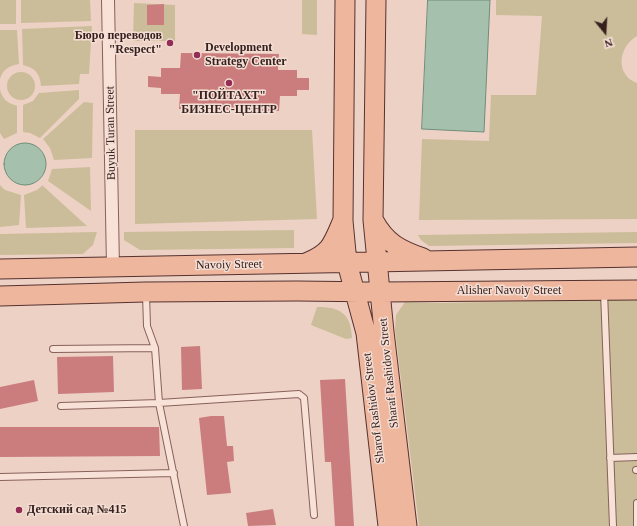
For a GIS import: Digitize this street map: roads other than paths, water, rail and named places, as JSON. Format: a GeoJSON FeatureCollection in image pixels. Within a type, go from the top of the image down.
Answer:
{"type":"FeatureCollection","features":[{"type":"Feature","properties":{"kind":"main road"},"geometry":{"type":"LineString","coordinates":[[345,0],[343,221],[347,263],[355,292]]}},
{"type":"Feature","properties":{"kind":"main road","name":"Sharaf Rashidov Street"},"geometry":{"type":"LineString","coordinates":[[376,0],[373,220],[406,526]]}},
{"type":"Feature","properties":{"kind":"main road"},"geometry":{"type":"LineString","coordinates":[[373,220],[381,234],[394,245],[417,256],[434,261]]}},
{"type":"Feature","properties":{"kind":"main road"},"geometry":{"type":"LineString","coordinates":[[305,263],[318,258],[330,248],[343,221]]}},
{"type":"Feature","properties":{"kind":"main road","name":"Navoiy Street"},"geometry":{"type":"LineString","coordinates":[[0,269],[637,257]]}},
{"type":"Feature","properties":{"kind":"main road"},"geometry":{"type":"LineString","coordinates":[[355,292],[377,262]]}},
{"type":"Feature","properties":{"kind":"main road","name":"Alisher Navoiy Street"},"geometry":{"type":"LineString","coordinates":[[381,292],[637,290]]}},
{"type":"Feature","properties":{"kind":"main road"},"geometry":{"type":"LineString","coordinates":[[0,296],[146,292],[381,292]]}},
{"type":"Feature","properties":{"kind":"main road","name":"Sharof Rashidov Street"},"geometry":{"type":"LineString","coordinates":[[355,292],[366,333],[388,526]]}},
{"type":"Feature","properties":{"kind":"street","name":"Buyuk Turan Street"},"geometry":{"type":"LineString","coordinates":[[108,0],[113,267]]}},
{"type":"Feature","properties":{"kind":"lane"},"geometry":{"type":"LineString","coordinates":[[604,290],[613,526]]}},
{"type":"Feature","properties":{"kind":"lane"},"geometry":{"type":"LineString","coordinates":[[146,292],[147,326],[155,348],[159,403],[184,526]]}},
{"type":"Feature","properties":{"kind":"lane"},"geometry":{"type":"LineString","coordinates":[[52,349],[155,348]]}},
{"type":"Feature","properties":{"kind":"lane"},"geometry":{"type":"LineString","coordinates":[[61,406],[159,403],[299,394],[304,398],[314,515]]}},
{"type":"Feature","properties":{"kind":"lane"},"geometry":{"type":"LineString","coordinates":[[610,458],[637,457]]}},
{"type":"Feature","properties":{"kind":"lane"},"geometry":{"type":"LineString","coordinates":[[0,477],[174,473]]}},
{"type":"Feature","properties":{"kind":"lane"},"geometry":{"type":"LineString","coordinates":[[637,503],[637,526]]}},
{"type":"Feature","properties":{"kind":"place","name":"Бюро переводов \"Respect\""},"geometry":{"type":"Point","coordinates":[170,43]}},
{"type":"Feature","properties":{"kind":"place","name":"Development Strategy Center"},"geometry":{"type":"Point","coordinates":[197,55]}},
{"type":"Feature","properties":{"kind":"place","name":"\"ПОЙТАХТ\" БИЗНЕС-ЦЕНТР"},"geometry":{"type":"Point","coordinates":[229,83]}},
{"type":"Feature","properties":{"kind":"place","name":"Детский сад №415"},"geometry":{"type":"Point","coordinates":[19,510]}}]}
